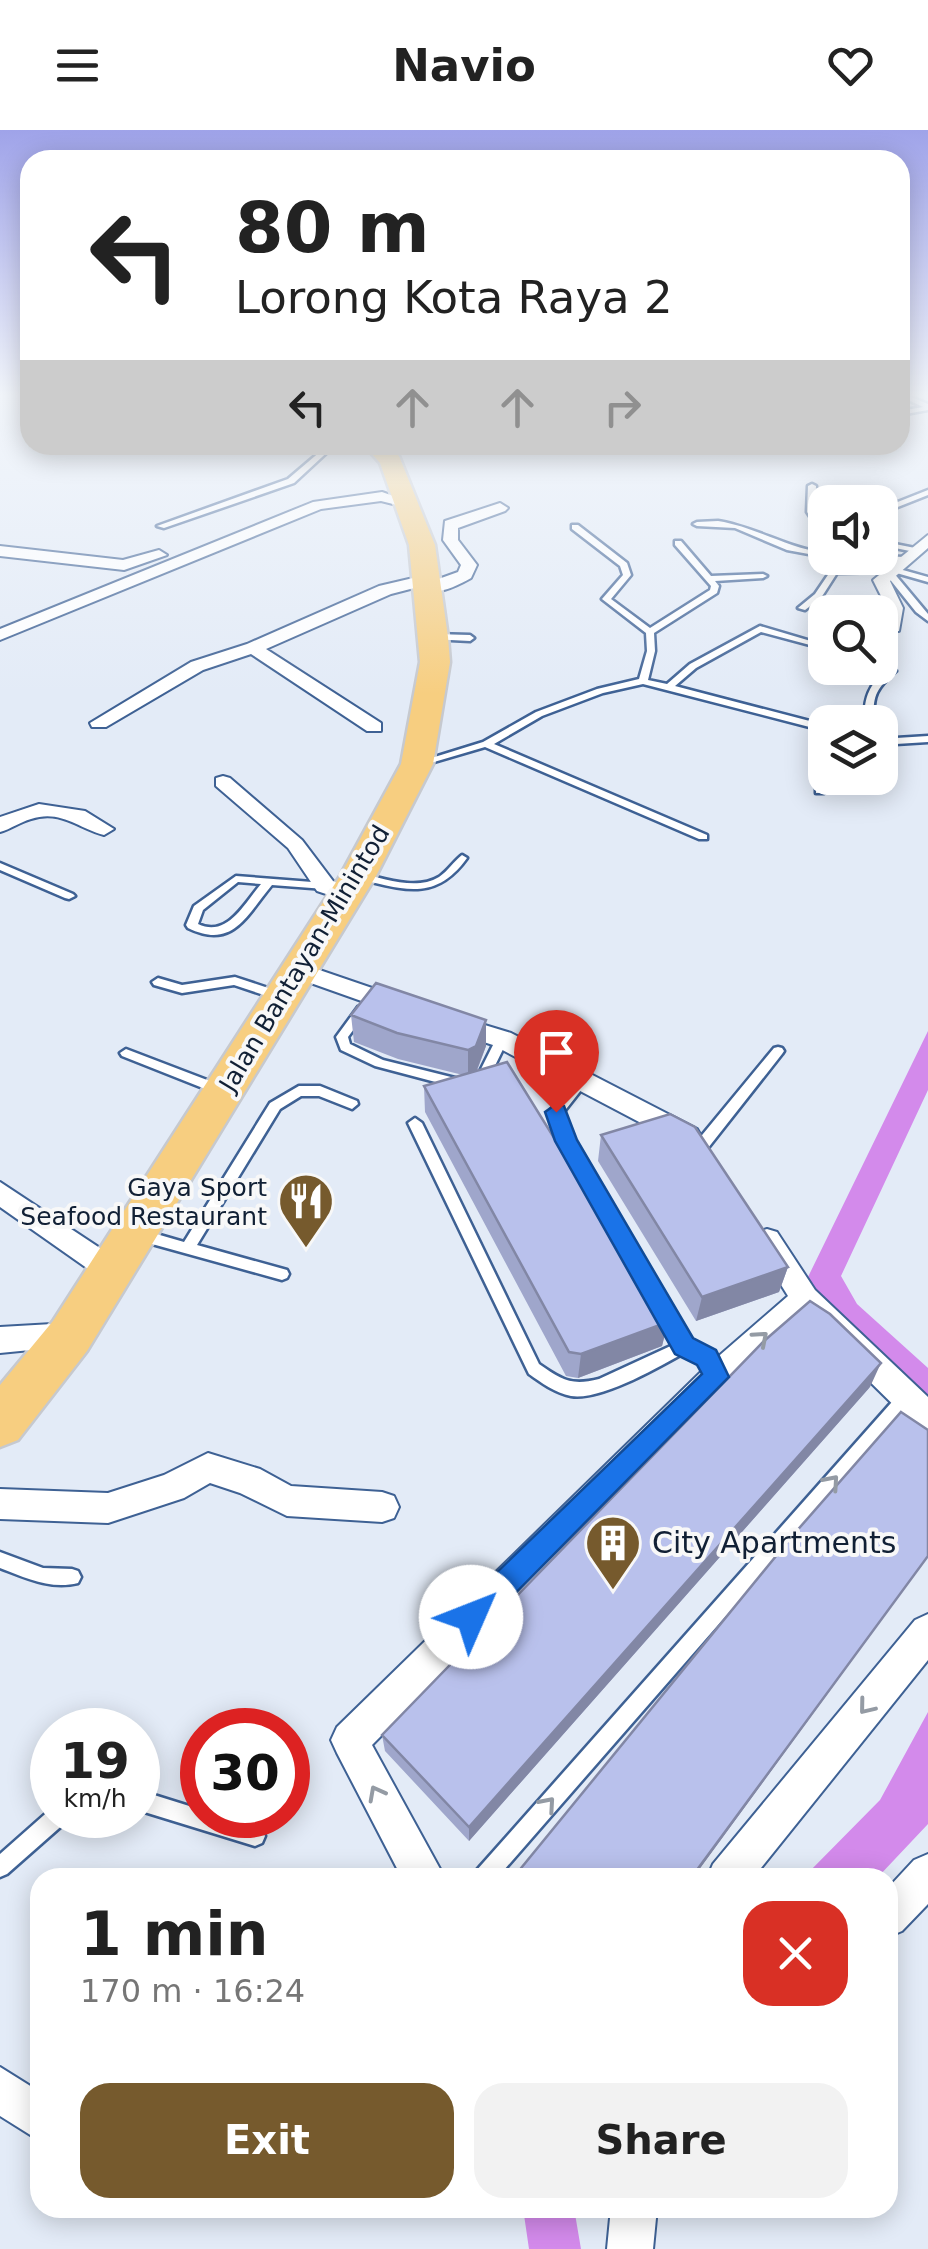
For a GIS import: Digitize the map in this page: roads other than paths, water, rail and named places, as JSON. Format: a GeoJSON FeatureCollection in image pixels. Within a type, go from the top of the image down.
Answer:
{"type":"FeatureCollection","features":[{"type":"Feature","properties":{"kind":"main road","name":"Jalan Bantayan-Minintod"},"geometry":{"type":"LineString","coordinates":[[0,1424],[70,1336],[112,1270],[291,984],[417,764],[435,662],[434,637],[422,545],[406,496]]}},
{"type":"Feature","properties":{"kind":"street"},"geometry":{"type":"LineString","coordinates":[[0,552],[124,565],[320,496]]}},
{"type":"Feature","properties":{"kind":"street"},"geometry":{"type":"LineString","coordinates":[[0,636],[318,505],[382,496],[409,504]]}},
{"type":"Feature","properties":{"kind":"street"},"geometry":{"type":"LineString","coordinates":[[99,724],[196,666],[253,648],[385,590],[426,583],[448,584],[466,575],[469,565],[452,548],[449,537],[453,521],[480,517],[500,508]]}},
{"type":"Feature","properties":{"kind":"street"},"geometry":{"type":"LineString","coordinates":[[888,595],[881,580],[906,557]]}},
{"type":"Feature","properties":{"kind":"street"},"geometry":{"type":"LineString","coordinates":[[253,648],[374,728]]}},
{"type":"Feature","properties":{"kind":"street"},"geometry":{"type":"LineString","coordinates":[[223,782],[344,886]]}},
{"type":"Feature","properties":{"kind":"street"},"geometry":{"type":"LineString","coordinates":[[0,826],[37,808],[72,813],[104,829]]}},
{"type":"Feature","properties":{"kind":"street"},"geometry":{"type":"LineString","coordinates":[[291,984],[372,998],[502,1039],[703,1144],[724,1175]]}},
{"type":"Feature","properties":{"kind":"street"},"geometry":{"type":"LineString","coordinates":[[0,1193],[112,1270]]}},
{"type":"Feature","properties":{"kind":"street"},"geometry":{"type":"LineString","coordinates":[[754,1222],[806,1300],[916,1409]]}},
{"type":"Feature","properties":{"kind":"street"},"geometry":{"type":"LineString","coordinates":[[419,1868],[350,1740],[716,1377],[806,1300]]}},
{"type":"Feature","properties":{"kind":"street"},"geometry":{"type":"LineString","coordinates":[[0,1340],[70,1336]]}},
{"type":"Feature","properties":{"kind":"street"},"geometry":{"type":"LineString","coordinates":[[0,1504],[108,1508],[172,1487],[208,1468],[248,1480],[287,1502],[382,1507]]}},
{"type":"Feature","properties":{"kind":"street"},"geometry":{"type":"LineString","coordinates":[[735,1868],[928,1632]]}},
{"type":"Feature","properties":{"kind":"street"},"geometry":{"type":"LineString","coordinates":[[898,1906],[928,1874]]}},
{"type":"Feature","properties":{"kind":"street"},"geometry":{"type":"LineString","coordinates":[[0,2089],[30,2112]]}},
{"type":"Feature","properties":{"kind":"street"},"geometry":{"type":"LineString","coordinates":[[630,2249],[633,2218]]}},
{"type":"Feature","properties":{"kind":"lane"},"geometry":{"type":"LineString","coordinates":[[160,526],[248,496]]}},
{"type":"Feature","properties":{"kind":"lane"},"geometry":{"type":"LineString","coordinates":[[696,524],[729,522],[757,530],[794,552],[808,553]]}},
{"type":"Feature","properties":{"kind":"lane"},"geometry":{"type":"LineString","coordinates":[[575,528],[624,565],[627,576],[606,599],[650,632]]}},
{"type":"Feature","properties":{"kind":"lane"},"geometry":{"type":"LineString","coordinates":[[650,632],[714,591],[710,579],[678,543]]}},
{"type":"Feature","properties":{"kind":"lane"},"geometry":{"type":"LineString","coordinates":[[906,557],[928,580]]}},
{"type":"Feature","properties":{"kind":"lane"},"geometry":{"type":"LineString","coordinates":[[802,608],[818,596],[836,571],[906,557]]}},
{"type":"Feature","properties":{"kind":"lane"},"geometry":{"type":"LineString","coordinates":[[906,557],[909,592],[920,614],[928,618]]}},
{"type":"Feature","properties":{"kind":"lane"},"geometry":{"type":"LineString","coordinates":[[710,579],[764,576]]}},
{"type":"Feature","properties":{"kind":"lane"},"geometry":{"type":"LineString","coordinates":[[670,686],[693,666],[760,629],[808,641]]}},
{"type":"Feature","properties":{"kind":"lane"},"geometry":{"type":"LineString","coordinates":[[643,681],[651,651],[650,632]]}},
{"type":"Feature","properties":{"kind":"lane"},"geometry":{"type":"LineString","coordinates":[[434,637],[470,638]]}},
{"type":"Feature","properties":{"kind":"lane"},"geometry":{"type":"LineString","coordinates":[[417,764],[486,744],[538,714],[600,691],[643,681],[808,723]]}},
{"type":"Feature","properties":{"kind":"lane"},"geometry":{"type":"LineString","coordinates":[[898,741],[928,739]]}},
{"type":"Feature","properties":{"kind":"lane"},"geometry":{"type":"LineString","coordinates":[[486,744],[703,838]]}},
{"type":"Feature","properties":{"kind":"lane"},"geometry":{"type":"LineString","coordinates":[[270,881],[229,930],[208,933],[192,925],[198,908],[236,879],[270,881],[344,886],[434,884],[449,878],[462,858]]}},
{"type":"Feature","properties":{"kind":"lane"},"geometry":{"type":"LineString","coordinates":[[0,866],[69,896]]}},
{"type":"Feature","properties":{"kind":"lane"},"geometry":{"type":"LineString","coordinates":[[158,982],[182,989],[235,981],[291,984]]}},
{"type":"Feature","properties":{"kind":"lane"},"geometry":{"type":"LineString","coordinates":[[372,998],[342,1037],[344,1048],[379,1063],[469,1085],[484,1078],[502,1039]]}},
{"type":"Feature","properties":{"kind":"lane"},"geometry":{"type":"LineString","coordinates":[[703,1144],[778,1051]]}},
{"type":"Feature","properties":{"kind":"lane"},"geometry":{"type":"LineString","coordinates":[[126,1053],[224,1091]]}},
{"type":"Feature","properties":{"kind":"lane"},"geometry":{"type":"LineString","coordinates":[[583,1080],[556,1112],[566,1141],[684,1346],[707,1358],[716,1377]]}},
{"type":"Feature","properties":{"kind":"lane"},"geometry":{"type":"LineString","coordinates":[[189,1246],[276,1106],[299,1091],[320,1090],[352,1104]]}},
{"type":"Feature","properties":{"kind":"lane"},"geometry":{"type":"LineString","coordinates":[[415,1123],[534,1369],[560,1386],[580,1391],[646,1366],[684,1346]]}},
{"type":"Feature","properties":{"kind":"lane"},"geometry":{"type":"LineString","coordinates":[[134,1234],[282,1274]]}},
{"type":"Feature","properties":{"kind":"lane"},"geometry":{"type":"LineString","coordinates":[[492,1868],[916,1409]]}},
{"type":"Feature","properties":{"kind":"lane"},"geometry":{"type":"LineString","coordinates":[[0,1560],[43,1576],[72,1577]]}},
{"type":"Feature","properties":{"kind":"lane"},"geometry":{"type":"LineString","coordinates":[[0,1868],[33,1838]]}},
{"type":"Feature","properties":{"kind":"place","name":"Gaya Sport Seafood Restaurant"},"geometry":{"type":"Point","coordinates":[306,1250]}},
{"type":"Feature","properties":{"kind":"place","name":"City Apartments"},"geometry":{"type":"Point","coordinates":[613,1592]}}]}
